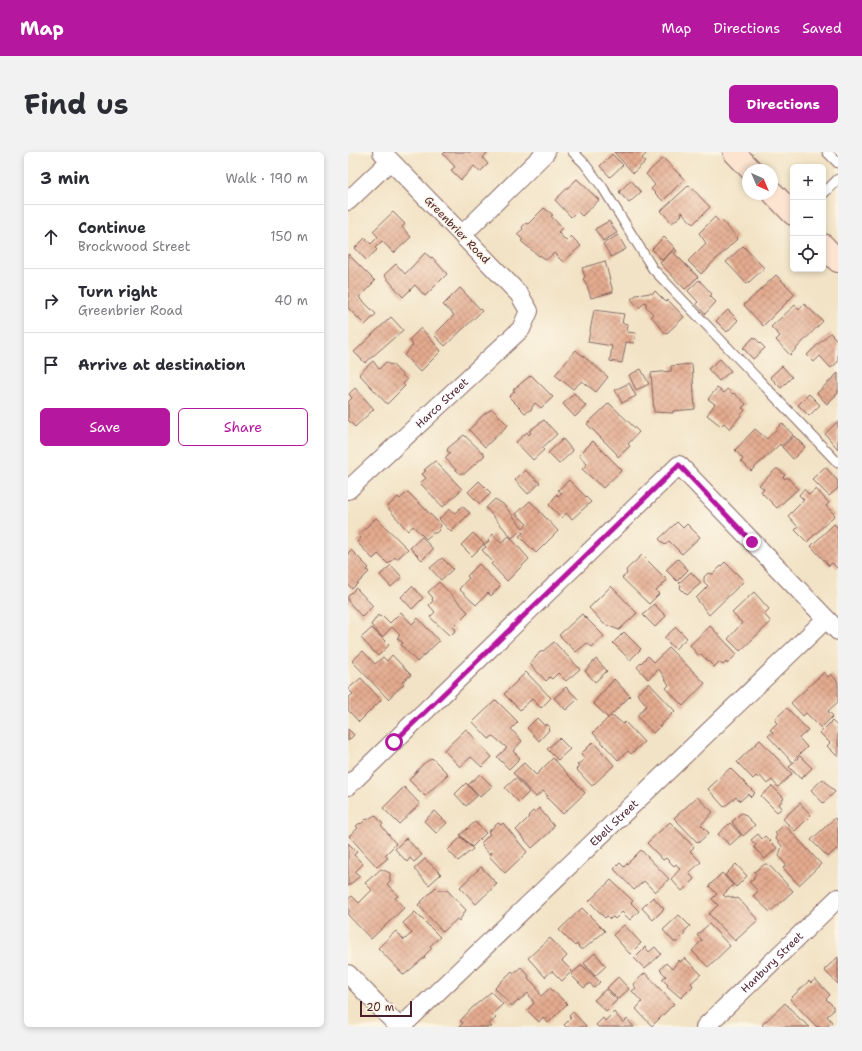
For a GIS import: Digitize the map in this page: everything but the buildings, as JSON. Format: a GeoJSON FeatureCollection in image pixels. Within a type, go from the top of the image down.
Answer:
{"type":"FeatureCollection","features":[{"type":"Feature","properties":{"kind":"main road"},"geometry":{"type":"LineString","coordinates":[[734,152],[745,164]]}},
{"type":"Feature","properties":{"kind":"main road"},"geometry":{"type":"LineString","coordinates":[[778,198],[790,211]]}},
{"type":"Feature","properties":{"kind":"main road"},"geometry":{"type":"LineString","coordinates":[[826,248],[838,261]]}},
{"type":"Feature","properties":{"kind":"street"},"geometry":{"type":"LineString","coordinates":[[462,235],[546,152]]}},
{"type":"Feature","properties":{"kind":"street"},"geometry":{"type":"LineString","coordinates":[[348,201],[386,157]]}},
{"type":"Feature","properties":{"kind":"street","name":"Greenbrier Road"},"geometry":{"type":"LineString","coordinates":[[386,157],[519,294],[529,311]]}},
{"type":"Feature","properties":{"kind":"street","name":"Harco Street"},"geometry":{"type":"LineString","coordinates":[[348,490],[521,329],[529,311]]}},
{"type":"Feature","properties":{"kind":"street"},"geometry":{"type":"LineString","coordinates":[[348,786],[679,465],[832,625]]}},
{"type":"Feature","properties":{"kind":"street","name":"Ebell Street"},"geometry":{"type":"LineString","coordinates":[[400,1027],[832,625]]}},
{"type":"Feature","properties":{"kind":"street","name":"Hanbury Street"},"geometry":{"type":"LineString","coordinates":[[705,1027],[838,898]]}},
{"type":"Feature","properties":{"kind":"street"},"geometry":{"type":"LineString","coordinates":[[348,974],[400,1027]]}},
{"type":"Feature","properties":{"kind":"lane"},"geometry":{"type":"LineString","coordinates":[[573,152],[584,163],[603,188],[653,269],[838,463]]}},
{"type":"Feature","properties":{"kind":"lane"},"geometry":{"type":"LineString","coordinates":[[827,152],[838,163]]}},
{"type":"Feature","properties":{"kind":"lane"},"geometry":{"type":"LineString","coordinates":[[826,191],[838,179]]}},
{"type":"Feature","properties":{"kind":"route"},"geometry":{"type":"LineString","coordinates":[[394,742],[679,465],[752,542]]}}]}
